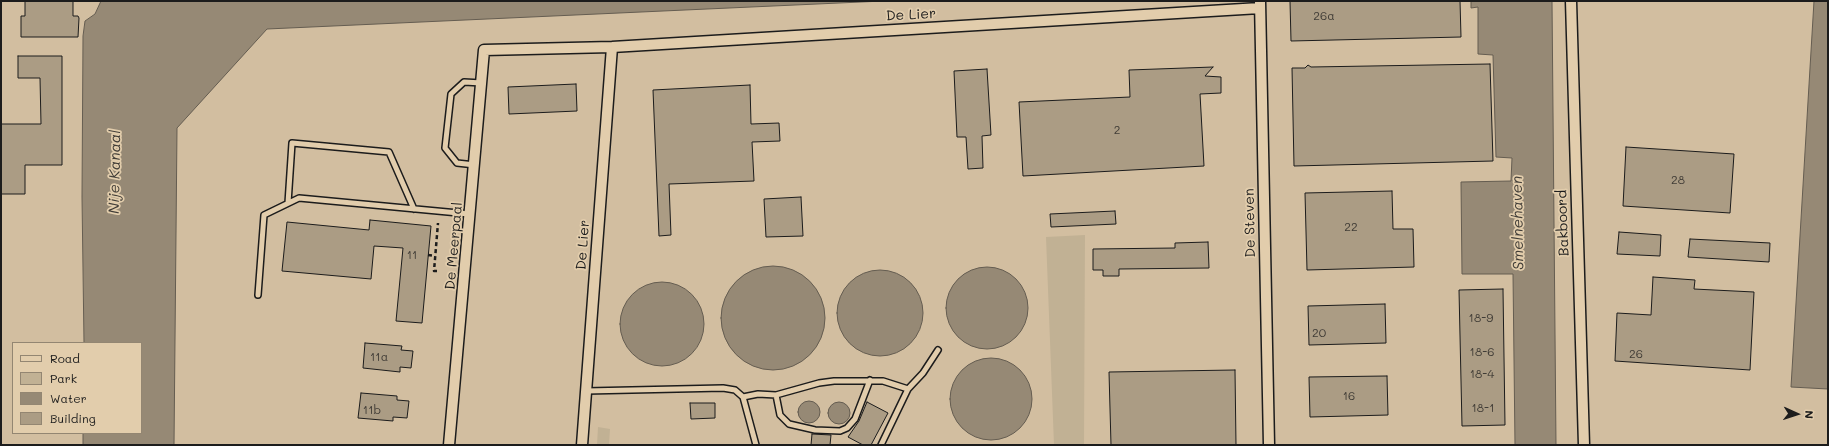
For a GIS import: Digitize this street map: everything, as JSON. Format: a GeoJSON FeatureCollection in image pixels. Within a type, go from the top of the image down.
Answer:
{"type":"FeatureCollection","features":[{"type":"Feature","properties":{"kind":"street","name":"Bakboord"},"geometry":{"type":"LineString","coordinates":[[1571,1],[1584,445]]}},
{"type":"Feature","properties":{"kind":"street","name":"De Lier"},"geometry":{"type":"LineString","coordinates":[[484,50],[612,47],[1260,5]]}},
{"type":"Feature","properties":{"kind":"street","name":"De Steven"},"geometry":{"type":"LineString","coordinates":[[1260,5],[1269,445]]}},
{"type":"Feature","properties":{"kind":"street","name":"De Lier"},"geometry":{"type":"LineString","coordinates":[[582,445],[612,47]]}},
{"type":"Feature","properties":{"kind":"street","name":"De Meerpaal"},"geometry":{"type":"LineString","coordinates":[[450,445],[484,50]]}},
{"type":"Feature","properties":{"kind":"lane"},"geometry":{"type":"LineString","coordinates":[[475,165],[457,163],[446,148],[451,94],[464,82],[482,82]]}},
{"type":"Feature","properties":{"kind":"lane"},"geometry":{"type":"LineString","coordinates":[[288,203],[292,143],[389,152],[414,209]]}},
{"type":"Feature","properties":{"kind":"lane"},"geometry":{"type":"LineString","coordinates":[[258,294],[264,215],[299,198],[470,214]]}},
{"type":"Feature","properties":{"kind":"lane"},"geometry":{"type":"LineString","coordinates":[[881,445],[908,389],[923,373],[938,350]]}},
{"type":"Feature","properties":{"kind":"lane"},"geometry":{"type":"LineString","coordinates":[[743,397],[758,394],[776,395],[818,383],[870,380],[894,383],[908,389]]}},
{"type":"Feature","properties":{"kind":"lane"},"geometry":{"type":"LineString","coordinates":[[776,395],[780,415],[789,424],[815,430],[840,430],[847,428],[854,418],[870,380]]}},
{"type":"Feature","properties":{"kind":"lane"},"geometry":{"type":"LineString","coordinates":[[586,391],[723,388],[735,390],[743,397],[756,445]]}},
{"type":"Feature","properties":{"kind":"path"},"geometry":{"type":"LineString","coordinates":[[437,272],[434,271],[438,223]]}},
{"type":"Feature","properties":{"kind":"path"},"geometry":{"type":"LineString","coordinates":[[428,255],[435,256]]}},
{"type":"Feature","properties":{"kind":"shaded area"},"geometry":{"type":"Polygon","coordinates":[[[1,1],[101,1],[95,14],[85,21],[83,36],[82,197],[84,342],[12,342],[12,434],[83,434],[83,445],[1,445],[1,1]]]}},
{"type":"Feature","properties":{"kind":"shaded area"},"geometry":{"type":"Polygon","coordinates":[[[148,1],[1828,1],[1828,445],[150,445],[148,1]]]}},
{"type":"Feature","properties":{"kind":"green space"},"geometry":{"type":"Polygon","coordinates":[[[1085,235],[1084,445],[1054,445],[1046,237],[1085,235]]]}},
{"type":"Feature","properties":{"kind":"green space"},"geometry":{"type":"Polygon","coordinates":[[[598,427],[610,429],[609,445],[597,445],[598,427]]]}},
{"type":"Feature","properties":{"kind":"water","name":"Nije Kanaal"},"geometry":{"type":"Polygon","coordinates":[[[101,1],[883,1],[267,29],[177,128],[174,445],[83,445],[83,434],[142,434],[142,342],[84,342],[82,197],[83,36],[85,21],[95,14],[101,1]]]}},
{"type":"Feature","properties":{"kind":"water","name":"Smelnehaven"},"geometry":{"type":"Polygon","coordinates":[[[1471,1],[1552,1],[1556,445],[1515,445],[1513,274],[1462,274],[1461,182],[1511,181],[1512,158],[1496,157],[1493,55],[1478,54],[1478,7],[1471,8],[1471,1]]]}},
{"type":"Feature","properties":{"kind":"water"},"geometry":{"type":"Polygon","coordinates":[[[1814,1],[1828,1],[1828,389],[1791,387],[1814,1]]]}},
{"type":"Feature","properties":{"kind":"water"},"geometry":{"type":"Polygon","coordinates":[[[773,266],[793,270],[810,281],[821,298],[825,318],[821,338],[810,355],[793,366],[773,370],[753,366],[736,355],[725,338],[721,318],[725,298],[736,281],[753,270],[773,266]]]}},
{"type":"Feature","properties":{"kind":"water"},"geometry":{"type":"Polygon","coordinates":[[[987,267],[1003,270],[1016,279],[1025,292],[1028,308],[1025,324],[1016,337],[1003,346],[987,349],[971,346],[958,337],[949,324],[946,308],[949,292],[958,279],[971,270],[987,267]]]}},
{"type":"Feature","properties":{"kind":"water"},"geometry":{"type":"Polygon","coordinates":[[[880,270],[897,273],[911,282],[920,296],[923,313],[920,330],[911,344],[897,353],[880,356],[863,353],[849,344],[840,330],[837,313],[840,296],[849,282],[863,273],[880,270]]]}},
{"type":"Feature","properties":{"kind":"water"},"geometry":{"type":"Polygon","coordinates":[[[662,282],[678,285],[692,294],[701,308],[704,324],[701,340],[692,354],[678,363],[662,366],[646,363],[632,354],[623,340],[620,324],[623,308],[632,294],[646,285],[662,282]]]}},
{"type":"Feature","properties":{"kind":"water"},"geometry":{"type":"Polygon","coordinates":[[[991,358],[1007,361],[1020,370],[1029,383],[1032,399],[1029,415],[1020,428],[1007,437],[991,440],[975,437],[962,428],[953,415],[950,399],[953,383],[962,370],[975,361],[991,358]]]}},
{"type":"Feature","properties":{"kind":"water"},"geometry":{"type":"Polygon","coordinates":[[[809,401],[813,402],[819,408],[819,416],[813,422],[809,423],[805,422],[799,416],[798,412],[799,408],[805,402],[809,401]]]}},
{"type":"Feature","properties":{"kind":"water"},"geometry":{"type":"Polygon","coordinates":[[[839,402],[847,405],[850,413],[847,421],[839,424],[831,421],[828,413],[831,405],[839,402]]]}},
{"type":"Feature","properties":{"kind":"building"},"geometry":{"type":"Polygon","coordinates":[[[25,1],[73,1],[73,16],[78,16],[79,18],[78,37],[21,37],[21,16],[25,16],[25,1]]]}},
{"type":"Feature","properties":{"kind":"building"},"geometry":{"type":"Polygon","coordinates":[[[1290,1],[1460,1],[1461,37],[1291,41],[1290,1]]]}},
{"type":"Feature","properties":{"kind":"building"},"geometry":{"type":"Polygon","coordinates":[[[18,56],[62,56],[62,165],[25,165],[25,194],[1,194],[1,124],[41,124],[40,78],[18,78],[18,56]]]}},
{"type":"Feature","properties":{"kind":"building"},"geometry":{"type":"Polygon","coordinates":[[[1490,64],[1493,161],[1294,166],[1292,68],[1305,68],[1308,65],[1311,67],[1490,64]]]}},
{"type":"Feature","properties":{"kind":"building"},"geometry":{"type":"Polygon","coordinates":[[[1213,67],[1205,76],[1221,77],[1221,93],[1200,94],[1204,166],[1023,176],[1019,102],[1130,97],[1129,70],[1213,67]]]}},
{"type":"Feature","properties":{"kind":"building"},"geometry":{"type":"Polygon","coordinates":[[[987,69],[991,135],[982,136],[983,168],[968,169],[966,137],[957,137],[954,71],[987,69]]]}},
{"type":"Feature","properties":{"kind":"building"},"geometry":{"type":"Polygon","coordinates":[[[576,84],[577,111],[509,114],[508,87],[576,84]]]}},
{"type":"Feature","properties":{"kind":"building"},"geometry":{"type":"Polygon","coordinates":[[[750,85],[751,124],[779,123],[780,141],[752,142],[754,181],[669,184],[671,235],[659,236],[653,90],[750,85]]]}},
{"type":"Feature","properties":{"kind":"building"},"geometry":{"type":"Polygon","coordinates":[[[1626,147],[1734,154],[1730,213],[1623,206],[1626,147]]]}},
{"type":"Feature","properties":{"kind":"building"},"geometry":{"type":"Polygon","coordinates":[[[1392,191],[1393,229],[1413,229],[1414,267],[1307,270],[1305,193],[1392,191]]]}},
{"type":"Feature","properties":{"kind":"building"},"geometry":{"type":"Polygon","coordinates":[[[801,197],[803,236],[766,237],[764,199],[801,197]]]}},
{"type":"Feature","properties":{"kind":"building"},"geometry":{"type":"Polygon","coordinates":[[[1115,211],[1116,224],[1051,227],[1050,214],[1115,211]]]}},
{"type":"Feature","properties":{"kind":"building"},"geometry":{"type":"Polygon","coordinates":[[[370,220],[431,226],[422,323],[396,321],[403,248],[374,246],[371,279],[282,271],[287,222],[369,230],[370,220]]]}},
{"type":"Feature","properties":{"kind":"building"},"geometry":{"type":"Polygon","coordinates":[[[1619,232],[1661,235],[1660,256],[1617,254],[1619,232]]]}},
{"type":"Feature","properties":{"kind":"building"},"geometry":{"type":"Polygon","coordinates":[[[1690,239],[1770,243],[1769,262],[1688,257],[1690,239]]]}},
{"type":"Feature","properties":{"kind":"building"},"geometry":{"type":"Polygon","coordinates":[[[1208,242],[1209,268],[1119,269],[1119,276],[1103,276],[1103,270],[1093,270],[1093,249],[1175,248],[1175,243],[1208,242]]]}},
{"type":"Feature","properties":{"kind":"building"},"geometry":{"type":"Polygon","coordinates":[[[1653,277],[1695,280],[1694,289],[1754,292],[1750,370],[1615,361],[1617,313],[1651,315],[1653,277]]]}},
{"type":"Feature","properties":{"kind":"building"},"geometry":{"type":"Polygon","coordinates":[[[1503,289],[1505,425],[1462,426],[1459,290],[1503,289]]]}},
{"type":"Feature","properties":{"kind":"building"},"geometry":{"type":"Polygon","coordinates":[[[1385,304],[1386,343],[1309,345],[1308,306],[1385,304]]]}},
{"type":"Feature","properties":{"kind":"building"},"geometry":{"type":"Polygon","coordinates":[[[365,343],[402,346],[401,350],[413,351],[411,368],[400,367],[400,372],[363,368],[365,343]]]}},
{"type":"Feature","properties":{"kind":"building"},"geometry":{"type":"Polygon","coordinates":[[[1235,370],[1236,445],[1111,445],[1109,372],[1235,370]]]}},
{"type":"Feature","properties":{"kind":"building"},"geometry":{"type":"Polygon","coordinates":[[[1387,376],[1388,415],[1310,417],[1309,377],[1387,376]]]}},
{"type":"Feature","properties":{"kind":"building"},"geometry":{"type":"Polygon","coordinates":[[[361,393],[397,396],[397,400],[409,401],[407,418],[393,417],[393,421],[358,418],[361,393]]]}},
{"type":"Feature","properties":{"kind":"building"},"geometry":{"type":"Polygon","coordinates":[[[867,402],[888,413],[871,445],[863,445],[848,437],[859,421],[867,402]]]}},
{"type":"Feature","properties":{"kind":"building"},"geometry":{"type":"Polygon","coordinates":[[[690,403],[715,403],[715,418],[691,419],[690,403]]]}},
{"type":"Feature","properties":{"kind":"building"},"geometry":{"type":"Polygon","coordinates":[[[812,434],[831,435],[830,445],[811,445],[812,434]]]}}]}
